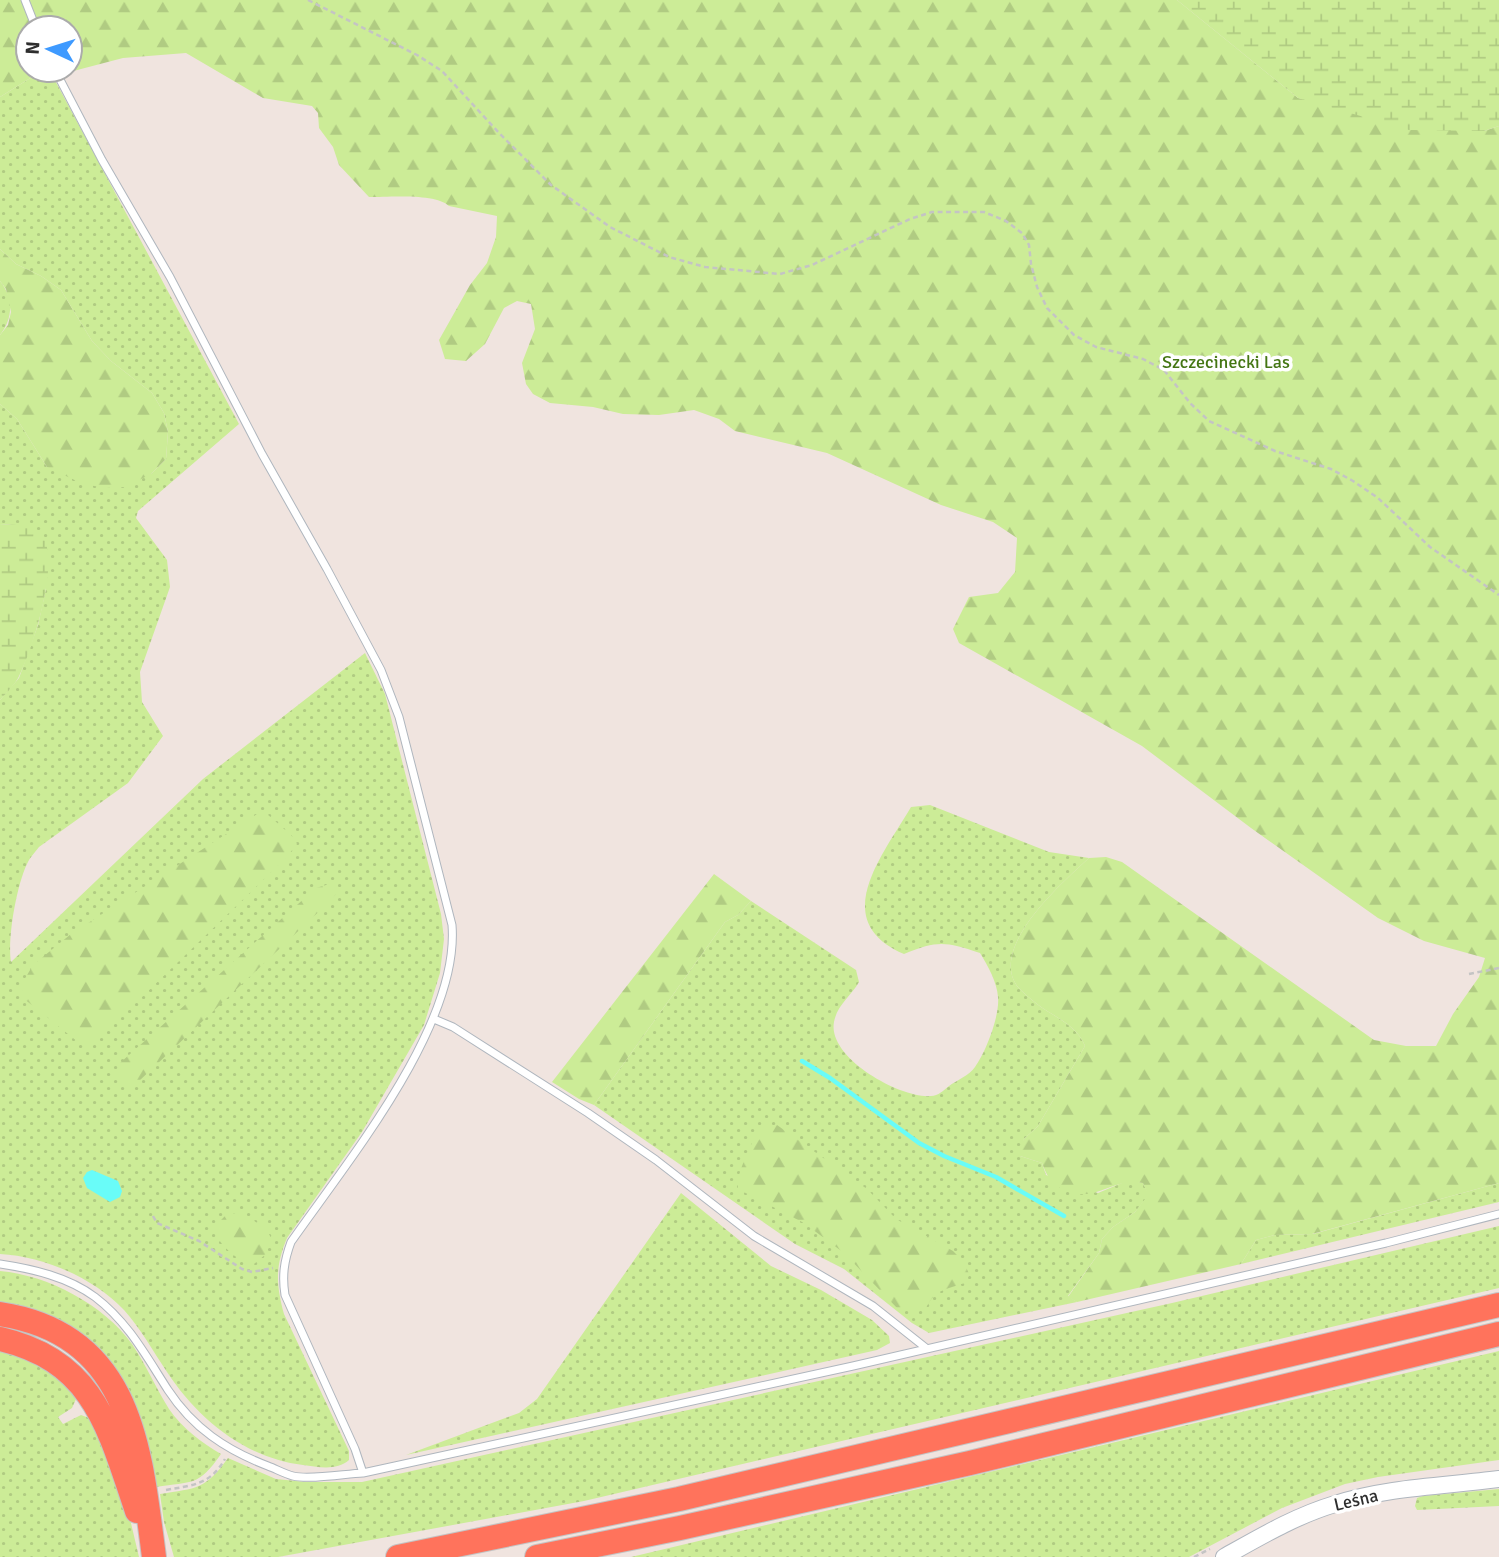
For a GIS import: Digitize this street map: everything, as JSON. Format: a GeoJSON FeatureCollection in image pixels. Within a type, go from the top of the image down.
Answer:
{"type":"FeatureCollection","features":[{"type":"Feature","properties":{"kind":"highway"},"geometry":{"type":"LineString","coordinates":[[398,1557],[679,1499],[1499,1305]]}},
{"type":"Feature","properties":{"kind":"highway"},"geometry":{"type":"LineString","coordinates":[[0,1314],[17,1317],[61,1335],[83,1350],[105,1372],[120,1395],[132,1425],[143,1473],[153,1557]]}},
{"type":"Feature","properties":{"kind":"highway"},"geometry":{"type":"LineString","coordinates":[[537,1557],[970,1464],[1499,1334]]}},
{"type":"Feature","properties":{"kind":"highway"},"geometry":{"type":"LineString","coordinates":[[0,1339],[21,1344],[49,1356],[71,1374],[89,1394],[112,1439],[153,1557]]}},
{"type":"Feature","properties":{"kind":"street","name":"Leśna"},"geometry":{"type":"LineString","coordinates":[[1224,1557],[1283,1524],[1333,1504],[1374,1494],[1499,1479]]}},
{"type":"Feature","properties":{"kind":"lane"},"geometry":{"type":"LineString","coordinates":[[62,84],[170,277],[282,490],[376,660],[391,693],[452,925],[452,959],[434,1019],[398,1085],[291,1242],[284,1266],[285,1295],[355,1448],[363,1473]]}},
{"type":"Feature","properties":{"kind":"lane"},"geometry":{"type":"LineString","coordinates":[[434,1019],[453,1027],[587,1113],[656,1160],[754,1236],[873,1306],[926,1349]]}},
{"type":"Feature","properties":{"kind":"lane"},"geometry":{"type":"LineString","coordinates":[[0,1264],[30,1268],[71,1283],[94,1297],[116,1315],[137,1340],[168,1391],[188,1417],[215,1441],[249,1459],[294,1476],[363,1473],[926,1349],[1386,1243],[1499,1214]]}},
{"type":"Feature","properties":{"kind":"path"},"geometry":{"type":"LineString","coordinates":[[308,0],[442,71],[551,186],[610,227],[669,257],[705,267],[780,274],[812,265],[932,212],[984,212],[1006,220],[1022,233],[1030,245],[1031,264],[1037,287],[1047,308],[1074,335],[1096,346],[1143,359],[1164,370],[1190,403],[1209,421],[1275,451],[1331,469],[1353,481],[1378,498],[1430,547],[1499,595]]}},
{"type":"Feature","properties":{"kind":"path"},"geometry":{"type":"LineString","coordinates":[[1469,974],[1499,968]]}},
{"type":"Feature","properties":{"kind":"path"},"geometry":{"type":"LineString","coordinates":[[153,1216],[157,1223],[199,1241],[242,1269],[252,1272],[284,1266]]}},
{"type":"Feature","properties":{"kind":"path"},"geometry":{"type":"LineString","coordinates":[[156,1491],[201,1484],[219,1470],[230,1449]]}},
{"type":"Feature","properties":{"kind":"green space","name":"Szczecinecki Las"},"geometry":{"type":"Polygon","coordinates":[[[0,0],[1177,0],[1298,98],[1484,131],[1499,126],[1499,1183],[1312,1234],[1275,1235],[1256,1240],[1241,1264],[1077,1302],[1068,1297],[1099,1253],[1102,1239],[1113,1227],[1135,1212],[1148,1195],[1143,1183],[1132,1182],[1094,1193],[1073,1193],[1055,1184],[1042,1163],[1020,1156],[1018,1150],[1024,1139],[1038,1126],[1085,1046],[1077,1032],[1037,1004],[1017,986],[1011,970],[1013,953],[1021,934],[1047,898],[1089,858],[1106,857],[1122,862],[1374,1040],[1406,1046],[1436,1046],[1453,1014],[1479,977],[1485,958],[1424,941],[1378,918],[1142,746],[959,643],[953,629],[969,597],[998,593],[1015,572],[1017,538],[993,522],[941,505],[827,453],[735,431],[719,419],[694,410],[659,415],[623,414],[593,407],[550,403],[533,394],[526,384],[522,363],[535,329],[531,304],[517,301],[504,308],[485,344],[466,361],[445,359],[439,340],[470,285],[487,263],[496,237],[497,216],[449,206],[423,197],[369,197],[339,165],[333,147],[319,128],[318,113],[312,106],[263,98],[186,53],[123,58],[84,68],[84,14],[14,14],[14,84],[21,84],[0,97],[0,0]]]}},
{"type":"Feature","properties":{"kind":"green space"},"geometry":{"type":"Polygon","coordinates":[[[1177,0],[1499,0],[1499,126],[1484,131],[1409,130],[1298,98],[1177,0]]]}},
{"type":"Feature","properties":{"kind":"green space"},"geometry":{"type":"Polygon","coordinates":[[[21,84],[57,84],[239,424],[138,511],[136,518],[167,560],[170,587],[140,672],[142,702],[163,736],[128,783],[39,847],[30,858],[14,910],[10,939],[11,962],[203,779],[365,653],[385,694],[441,914],[444,939],[440,973],[424,1025],[362,1132],[287,1238],[280,1258],[278,1284],[284,1314],[349,1451],[349,1460],[339,1466],[315,1467],[282,1461],[243,1445],[225,1434],[179,1389],[136,1325],[112,1298],[83,1279],[50,1264],[0,1254],[0,700],[19,678],[38,625],[46,589],[12,524],[0,525],[0,404],[17,419],[47,467],[151,474],[166,459],[168,432],[164,413],[152,393],[111,361],[92,341],[61,290],[41,276],[16,264],[0,249],[0,97],[21,84]]]}},
{"type":"Feature","properties":{"kind":"green space"},"geometry":{"type":"Polygon","coordinates":[[[0,249],[16,264],[41,276],[61,290],[92,341],[111,361],[152,393],[164,413],[168,432],[166,459],[151,474],[125,487],[106,488],[83,484],[47,467],[17,419],[0,404],[0,335],[8,325],[11,312],[6,289],[0,281],[0,249]]]}},
{"type":"Feature","properties":{"kind":"green space"},"geometry":{"type":"Polygon","coordinates":[[[0,281],[8,294],[10,308],[0,335],[0,281]]]}},
{"type":"Feature","properties":{"kind":"green space"},"geometry":{"type":"Polygon","coordinates":[[[12,524],[32,529],[42,536],[47,547],[47,583],[32,645],[18,678],[0,700],[0,525],[12,524]]]}},
{"type":"Feature","properties":{"kind":"green space"},"geometry":{"type":"Polygon","coordinates":[[[930,805],[1049,852],[1089,858],[1047,898],[1021,934],[1013,953],[1011,970],[1017,986],[1037,1004],[1077,1032],[1085,1046],[1038,1126],[1024,1139],[1020,1156],[1042,1163],[1046,1175],[1098,1193],[1129,1180],[1143,1183],[1149,1195],[1135,1212],[1113,1227],[1102,1239],[1099,1253],[1068,1296],[1077,1302],[929,1333],[912,1323],[844,1269],[795,1244],[594,1105],[725,922],[738,915],[751,901],[856,970],[859,982],[836,1016],[835,1036],[842,1049],[869,1074],[902,1091],[931,1096],[970,1072],[988,1043],[998,1005],[994,980],[980,953],[942,944],[926,946],[904,954],[881,940],[869,924],[865,906],[868,886],[876,866],[911,807],[930,805]]]}},
{"type":"Feature","properties":{"kind":"green space"},"geometry":{"type":"Polygon","coordinates":[[[257,814],[267,814],[291,835],[297,844],[285,859],[94,1043],[83,1046],[23,998],[23,982],[33,965],[71,934],[257,814]]]}},
{"type":"Feature","properties":{"kind":"green space"},"geometry":{"type":"Polygon","coordinates":[[[714,874],[751,901],[738,915],[725,922],[594,1105],[552,1082],[714,874]]]}},
{"type":"Feature","properties":{"kind":"green space"},"geometry":{"type":"Polygon","coordinates":[[[336,882],[338,892],[328,903],[138,1082],[129,1084],[117,1073],[120,1063],[316,888],[336,882]]]}},
{"type":"Feature","properties":{"kind":"green space"},"geometry":{"type":"Polygon","coordinates":[[[777,1125],[867,1189],[896,1219],[953,1251],[964,1262],[969,1274],[967,1282],[937,1294],[925,1311],[898,1309],[844,1253],[804,1223],[738,1189],[739,1174],[756,1130],[777,1125]]]}},
{"type":"Feature","properties":{"kind":"green space"},"geometry":{"type":"Polygon","coordinates":[[[1499,1183],[1499,1202],[1241,1264],[1256,1240],[1275,1235],[1313,1234],[1499,1183]]]}},
{"type":"Feature","properties":{"kind":"green space"},"geometry":{"type":"Polygon","coordinates":[[[681,1193],[771,1266],[821,1290],[872,1320],[889,1336],[890,1343],[877,1350],[406,1455],[519,1413],[537,1399],[681,1193]]]}},
{"type":"Feature","properties":{"kind":"green space"},"geometry":{"type":"Polygon","coordinates":[[[239,1212],[266,1228],[271,1238],[266,1254],[254,1264],[241,1260],[229,1251],[212,1229],[225,1216],[239,1212]]]}},
{"type":"Feature","properties":{"kind":"green space"},"geometry":{"type":"Polygon","coordinates":[[[1499,1226],[1499,1288],[584,1501],[278,1557],[174,1557],[164,1522],[160,1494],[199,1486],[213,1476],[228,1458],[276,1479],[362,1482],[1172,1303],[1499,1226]]]}},
{"type":"Feature","properties":{"kind":"green space"},"geometry":{"type":"Polygon","coordinates":[[[0,1271],[37,1279],[74,1294],[106,1317],[132,1344],[174,1416],[221,1454],[213,1465],[194,1481],[156,1487],[126,1388],[0,1305],[0,1271]]]}},
{"type":"Feature","properties":{"kind":"green space"},"geometry":{"type":"Polygon","coordinates":[[[0,1349],[6,1349],[56,1374],[76,1399],[72,1408],[58,1417],[63,1424],[81,1415],[92,1419],[130,1519],[139,1557],[0,1557],[0,1349]]]}},
{"type":"Feature","properties":{"kind":"green space"},"geometry":{"type":"Polygon","coordinates":[[[1499,1351],[1499,1460],[1345,1484],[1282,1508],[1189,1557],[631,1557],[1499,1351]]]}},
{"type":"Feature","properties":{"kind":"green space"},"geometry":{"type":"Polygon","coordinates":[[[1499,1489],[1499,1506],[1417,1510],[1415,1506],[1417,1498],[1423,1496],[1499,1489]]]}},
{"type":"Feature","properties":{"kind":"water"},"geometry":{"type":"Polygon","coordinates":[[[92,1170],[118,1181],[122,1191],[120,1197],[110,1202],[87,1188],[83,1178],[92,1170]]]}},
{"type":"Feature","properties":{"kind":"waterway"},"geometry":{"type":"LineString","coordinates":[[802,1061],[830,1078],[919,1143],[996,1177],[1064,1216]]}}]}
